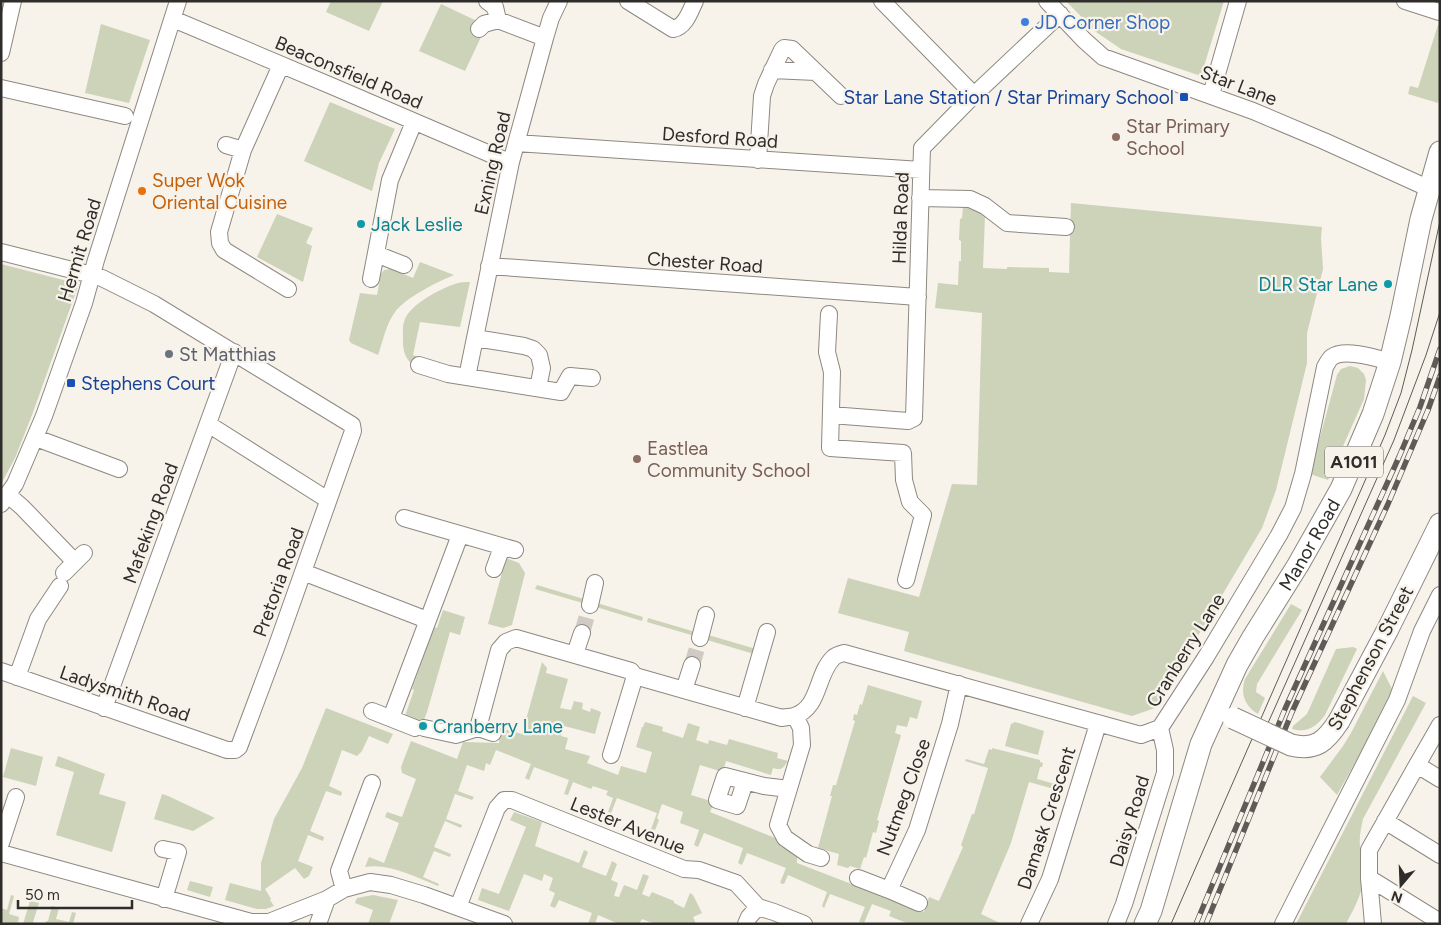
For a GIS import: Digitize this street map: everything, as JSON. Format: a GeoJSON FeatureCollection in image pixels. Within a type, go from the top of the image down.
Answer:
{"type":"FeatureCollection","features":[{"type":"Feature","properties":{"kind":"main road","name":"Manor Road"},"geometry":{"type":"LineString","coordinates":[[1146,924],[1200,744],[1225,714],[1237,665],[1342,489],[1373,414],[1390,362],[1419,229],[1440,152]]}},
{"type":"Feature","properties":{"kind":"main road","name":"Stephenson Street"},"geometry":{"type":"LineString","coordinates":[[1225,714],[1291,745],[1306,747],[1324,740],[1339,721],[1388,629],[1440,524]]}},
{"type":"Feature","properties":{"kind":"street"},"geometry":{"type":"LineString","coordinates":[[1,53],[13,1]]}},
{"type":"Feature","properties":{"kind":"street","name":"Hermit Road"},"geometry":{"type":"LineString","coordinates":[[5,499],[15,484],[36,438],[63,366],[178,1]]}},
{"type":"Feature","properties":{"kind":"street"},"geometry":{"type":"LineString","coordinates":[[487,1],[495,8],[498,20]]}},
{"type":"Feature","properties":{"kind":"street","name":"Exning Road"},"geometry":{"type":"LineString","coordinates":[[467,377],[510,162],[544,38],[559,1]]}},
{"type":"Feature","properties":{"kind":"street"},"geometry":{"type":"LineString","coordinates":[[628,1],[673,29],[679,28],[682,25],[695,1]]}},
{"type":"Feature","properties":{"kind":"street"},"geometry":{"type":"LineString","coordinates":[[882,1],[974,95]]}},
{"type":"Feature","properties":{"kind":"street","name":"Star Lane"},"geometry":{"type":"LineString","coordinates":[[1047,1],[1084,40],[1104,57],[1210,95],[1324,141],[1430,189]]}},
{"type":"Feature","properties":{"kind":"street"},"geometry":{"type":"LineString","coordinates":[[1210,95],[1238,1]]}},
{"type":"Feature","properties":{"kind":"street"},"geometry":{"type":"LineString","coordinates":[[1405,1],[1439,12]]}},
{"type":"Feature","properties":{"kind":"street","name":"Hilda Road"},"geometry":{"type":"LineString","coordinates":[[831,415],[908,421],[914,418],[922,148],[974,95],[1060,14]]}},
{"type":"Feature","properties":{"kind":"street","name":"Beaconsfield Road"},"geometry":{"type":"LineString","coordinates":[[173,19],[510,162]]}},
{"type":"Feature","properties":{"kind":"street"},"geometry":{"type":"LineString","coordinates":[[479,29],[484,24],[498,20],[544,38]]}},
{"type":"Feature","properties":{"kind":"street"},"geometry":{"type":"LineString","coordinates":[[758,160],[762,96],[772,70],[784,48],[795,51],[841,96]]}},
{"type":"Feature","properties":{"kind":"street"},"geometry":{"type":"LineString","coordinates":[[282,64],[242,150],[219,232],[220,243],[224,250],[288,289]]}},
{"type":"Feature","properties":{"kind":"street"},"geometry":{"type":"LineString","coordinates":[[772,70],[816,72]]}},
{"type":"Feature","properties":{"kind":"street"},"geometry":{"type":"LineString","coordinates":[[1,88],[125,116]]}},
{"type":"Feature","properties":{"kind":"street"},"geometry":{"type":"LineString","coordinates":[[371,279],[390,180],[414,122]]}},
{"type":"Feature","properties":{"kind":"street","name":"Desford Road"},"geometry":{"type":"LineString","coordinates":[[516,143],[921,170]]}},
{"type":"Feature","properties":{"kind":"street"},"geometry":{"type":"LineString","coordinates":[[226,145],[242,150]]}},
{"type":"Feature","properties":{"kind":"street"},"geometry":{"type":"LineString","coordinates":[[920,198],[970,200],[985,206],[1007,223],[1066,227]]}},
{"type":"Feature","properties":{"kind":"street"},"geometry":{"type":"LineString","coordinates":[[1,252],[92,274],[154,304],[234,352]]}},
{"type":"Feature","properties":{"kind":"street"},"geometry":{"type":"LineString","coordinates":[[376,254],[404,265]]}},
{"type":"Feature","properties":{"kind":"street","name":"Chester Road"},"geometry":{"type":"LineString","coordinates":[[490,266],[918,297]]}},
{"type":"Feature","properties":{"kind":"street"},"geometry":{"type":"LineString","coordinates":[[829,314],[827,352],[832,372],[830,448],[904,453],[904,480],[910,502],[923,515],[906,580]]}},
{"type":"Feature","properties":{"kind":"street"},"geometry":{"type":"LineString","coordinates":[[475,338],[533,349],[539,355],[546,389]]}},
{"type":"Feature","properties":{"kind":"street","name":"Mafeking Road"},"geometry":{"type":"LineString","coordinates":[[104,708],[234,352]]}},
{"type":"Feature","properties":{"kind":"street","name":"Pretoria Road"},"geometry":{"type":"LineString","coordinates":[[234,352],[352,425],[353,431],[240,744],[235,750]]}},
{"type":"Feature","properties":{"kind":"street","name":"Cranberry Lane"},"geometry":{"type":"LineString","coordinates":[[795,716],[809,706],[823,672],[834,657],[844,653],[1141,735],[1160,728],[1206,657],[1279,535],[1293,508],[1303,474],[1325,367],[1332,357],[1352,353],[1390,362]]}},
{"type":"Feature","properties":{"kind":"street"},"geometry":{"type":"LineString","coordinates":[[419,365],[448,374],[562,392],[570,376],[592,378]]}},
{"type":"Feature","properties":{"kind":"street"},"geometry":{"type":"LineString","coordinates":[[208,424],[328,500]]}},
{"type":"Feature","properties":{"kind":"street"},"geometry":{"type":"LineString","coordinates":[[36,438],[118,469]]}},
{"type":"Feature","properties":{"kind":"street"},"geometry":{"type":"LineString","coordinates":[[5,499],[22,507],[71,568],[38,619],[18,677]]}},
{"type":"Feature","properties":{"kind":"street"},"geometry":{"type":"LineString","coordinates":[[404,518],[508,548],[494,569]]}},
{"type":"Feature","properties":{"kind":"street"},"geometry":{"type":"LineString","coordinates":[[390,718],[460,535]]}},
{"type":"Feature","properties":{"kind":"street"},"geometry":{"type":"LineString","coordinates":[[303,572],[427,620]]}},
{"type":"Feature","properties":{"kind":"street"},"geometry":{"type":"LineString","coordinates":[[590,605],[595,582]]}},
{"type":"Feature","properties":{"kind":"street"},"geometry":{"type":"LineString","coordinates":[[1283,924],[1397,700],[1422,631],[1440,595]]}},
{"type":"Feature","properties":{"kind":"street"},"geometry":{"type":"LineString","coordinates":[[700,638],[706,615]]}},
{"type":"Feature","properties":{"kind":"street"},"geometry":{"type":"LineString","coordinates":[[745,708],[767,632]]}},
{"type":"Feature","properties":{"kind":"street"},"geometry":{"type":"LineString","coordinates":[[575,654],[582,633]]}},
{"type":"Feature","properties":{"kind":"street"},"geometry":{"type":"LineString","coordinates":[[372,711],[420,728],[456,735],[485,731],[499,650],[506,642],[516,638],[631,671],[635,676],[745,708],[782,718],[795,716],[801,728],[802,745],[778,825],[785,838],[808,854],[821,858]]}},
{"type":"Feature","properties":{"kind":"street"},"geometry":{"type":"LineString","coordinates":[[684,690],[692,665]]}},
{"type":"Feature","properties":{"kind":"street","name":"Ladysmith Road"},"geometry":{"type":"LineString","coordinates":[[1,672],[227,750],[235,750]]}},
{"type":"Feature","properties":{"kind":"street"},"geometry":{"type":"LineString","coordinates":[[611,755],[635,676]]}},
{"type":"Feature","properties":{"kind":"street","name":"Nutmeg Close"},"geometry":{"type":"LineString","coordinates":[[889,890],[916,830],[950,724],[959,684]]}},
{"type":"Feature","properties":{"kind":"street","name":"Damask Crescent"},"geometry":{"type":"LineString","coordinates":[[1029,924],[1050,878],[1098,724]]}},
{"type":"Feature","properties":{"kind":"street"},"geometry":{"type":"LineString","coordinates":[[1373,924],[1368,850],[1440,725]]}},
{"type":"Feature","properties":{"kind":"street","name":"Daisy Road"},"geometry":{"type":"LineString","coordinates":[[1116,924],[1165,773],[1165,750],[1160,728]]}},
{"type":"Feature","properties":{"kind":"street"},"geometry":{"type":"LineString","coordinates":[[1417,765],[1440,779]]}},
{"type":"Feature","properties":{"kind":"street"},"geometry":{"type":"LineString","coordinates":[[745,782],[789,789]]}},
{"type":"Feature","properties":{"kind":"street"},"geometry":{"type":"LineString","coordinates":[[344,889],[339,871],[372,783]]}},
{"type":"Feature","properties":{"kind":"street"},"geometry":{"type":"LineString","coordinates":[[1,843],[16,797]]}},
{"type":"Feature","properties":{"kind":"street","name":"Lester Avenue"},"geometry":{"type":"LineString","coordinates":[[458,907],[501,797],[684,869],[698,870],[736,883],[758,907]]}},
{"type":"Feature","properties":{"kind":"street"},"geometry":{"type":"LineString","coordinates":[[1385,821],[1440,855]]}},
{"type":"Feature","properties":{"kind":"street"},"geometry":{"type":"LineString","coordinates":[[163,849],[178,852],[164,899]]}},
{"type":"Feature","properties":{"kind":"street"},"geometry":{"type":"LineString","coordinates":[[1,852],[164,899],[228,920],[269,922],[327,899],[344,889],[370,882],[391,884],[504,924]]}},
{"type":"Feature","properties":{"kind":"street"},"geometry":{"type":"LineString","coordinates":[[858,878],[919,903]]}},
{"type":"Feature","properties":{"kind":"street"},"geometry":{"type":"LineString","coordinates":[[1369,878],[1440,922]]}},
{"type":"Feature","properties":{"kind":"street"},"geometry":{"type":"LineString","coordinates":[[318,924],[327,899]]}},
{"type":"Feature","properties":{"kind":"street"},"geometry":{"type":"LineString","coordinates":[[746,924],[749,917],[758,907],[804,924]]}},
{"type":"Feature","properties":{"kind":"green space"},"geometry":{"type":"Polygon","coordinates":[[[331,1],[383,1],[369,31],[326,12],[331,1]]]}},
{"type":"Feature","properties":{"kind":"green space"},"geometry":{"type":"Polygon","coordinates":[[[1066,1],[1224,1],[1201,76],[1121,49],[1096,32],[1066,1]]]}},
{"type":"Feature","properties":{"kind":"green space"},"geometry":{"type":"Polygon","coordinates":[[[441,4],[477,21],[481,37],[465,71],[419,51],[441,4]]]}},
{"type":"Feature","properties":{"kind":"green space"},"geometry":{"type":"Polygon","coordinates":[[[101,24],[150,40],[129,103],[85,93],[101,24]]]}},
{"type":"Feature","properties":{"kind":"green space"},"geometry":{"type":"Polygon","coordinates":[[[1438,25],[1440,26],[1440,96],[1438,103],[1408,94],[1410,86],[1418,88],[1438,25]]]}},
{"type":"Feature","properties":{"kind":"green space"},"geometry":{"type":"Polygon","coordinates":[[[330,102],[395,129],[379,163],[372,191],[304,161],[330,102]]]}},
{"type":"Feature","properties":{"kind":"green space"},"geometry":{"type":"Polygon","coordinates":[[[1071,203],[1322,227],[1323,269],[1307,333],[1307,363],[1276,490],[1262,528],[1155,708],[1132,716],[904,651],[909,632],[838,613],[848,578],[919,597],[952,484],[977,485],[982,313],[935,308],[938,283],[958,285],[959,261],[961,261],[960,219],[962,218],[963,207],[971,207],[985,215],[983,268],[1049,268],[1049,272],[1069,273],[1071,203]]]}},
{"type":"Feature","properties":{"kind":"green space"},"geometry":{"type":"Polygon","coordinates":[[[277,214],[313,228],[306,243],[312,246],[303,282],[257,257],[277,214]]]}},
{"type":"Feature","properties":{"kind":"green space"},"geometry":{"type":"Polygon","coordinates":[[[420,262],[454,275],[406,301],[395,312],[389,322],[378,355],[351,343],[349,340],[360,293],[377,295],[381,274],[384,270],[391,269],[413,278],[420,262]]]}},
{"type":"Feature","properties":{"kind":"green space"},"geometry":{"type":"Polygon","coordinates":[[[1,264],[75,283],[77,289],[32,415],[15,458],[1,484],[1,264]]]}},
{"type":"Feature","properties":{"kind":"green space"},"geometry":{"type":"Polygon","coordinates":[[[470,282],[460,327],[420,322],[413,355],[416,356],[414,365],[411,363],[403,345],[403,324],[408,313],[442,289],[459,283],[470,282]]]}},
{"type":"Feature","properties":{"kind":"green space"},"geometry":{"type":"Polygon","coordinates":[[[1350,366],[1358,368],[1364,374],[1366,380],[1364,399],[1328,480],[1310,474],[1337,375],[1341,369],[1350,366]]]}},
{"type":"Feature","properties":{"kind":"green space"},"geometry":{"type":"Polygon","coordinates":[[[506,558],[519,563],[525,573],[512,625],[503,628],[488,624],[506,558]]]}},
{"type":"Feature","properties":{"kind":"green space"},"geometry":{"type":"Polygon","coordinates":[[[537,585],[587,600],[586,604],[535,589],[537,585]]]}},
{"type":"Feature","properties":{"kind":"green space"},"geometry":{"type":"Polygon","coordinates":[[[594,602],[643,617],[642,621],[593,606],[594,602]]]}},
{"type":"Feature","properties":{"kind":"green space"},"geometry":{"type":"Polygon","coordinates":[[[1291,604],[1302,610],[1257,684],[1256,692],[1265,698],[1258,714],[1250,707],[1243,695],[1245,679],[1291,604]]]}},
{"type":"Feature","properties":{"kind":"green space"},"geometry":{"type":"Polygon","coordinates":[[[443,610],[465,617],[460,635],[450,632],[427,712],[424,720],[421,719],[420,721],[405,716],[414,690],[412,689],[434,627],[437,628],[443,610]]]}},
{"type":"Feature","properties":{"kind":"green space"},"geometry":{"type":"Polygon","coordinates":[[[648,618],[699,633],[698,637],[647,622],[648,618]]]}},
{"type":"Feature","properties":{"kind":"green space"},"geometry":{"type":"Polygon","coordinates":[[[705,634],[756,649],[754,654],[704,639],[705,634]]]}},
{"type":"Feature","properties":{"kind":"green space"},"geometry":{"type":"Polygon","coordinates":[[[1353,647],[1357,649],[1325,715],[1311,728],[1302,730],[1292,729],[1307,714],[1336,649],[1353,647]]]}},
{"type":"Feature","properties":{"kind":"green space"},"geometry":{"type":"Polygon","coordinates":[[[542,662],[547,668],[546,673],[568,679],[560,708],[571,710],[574,701],[583,703],[582,709],[590,712],[591,708],[601,712],[595,734],[564,726],[561,736],[568,738],[565,749],[590,756],[587,763],[618,775],[621,766],[646,773],[652,752],[636,747],[645,722],[663,727],[662,731],[683,738],[688,723],[700,727],[696,740],[708,744],[709,740],[727,745],[729,739],[778,753],[777,758],[788,761],[782,768],[773,768],[771,775],[726,761],[723,772],[700,765],[691,795],[714,802],[710,812],[773,837],[779,840],[781,847],[797,851],[797,863],[924,912],[929,897],[939,901],[963,847],[961,845],[972,814],[974,814],[988,768],[965,761],[966,759],[984,764],[989,749],[992,750],[992,748],[1040,760],[1043,763],[1037,779],[1055,784],[1054,789],[1029,782],[1011,843],[981,914],[1002,924],[909,924],[889,916],[891,911],[872,904],[864,923],[859,922],[865,907],[830,894],[824,908],[822,906],[827,892],[788,875],[784,884],[780,883],[786,868],[747,853],[742,865],[738,863],[743,848],[704,833],[698,847],[694,845],[699,830],[680,823],[683,812],[662,804],[655,830],[651,829],[657,813],[617,798],[611,813],[608,812],[613,798],[606,795],[608,791],[593,786],[591,789],[573,782],[568,795],[564,794],[569,780],[534,767],[529,780],[525,778],[531,764],[496,750],[490,765],[486,763],[484,771],[467,765],[458,791],[474,797],[472,800],[455,794],[446,819],[462,825],[461,828],[445,821],[434,847],[451,854],[450,857],[434,851],[423,877],[439,884],[438,886],[393,869],[374,866],[365,867],[369,857],[384,863],[399,823],[385,817],[387,812],[402,817],[416,779],[402,773],[401,767],[411,741],[457,759],[463,742],[499,743],[500,728],[522,734],[542,662]]]}},
{"type":"Feature","properties":{"kind":"green space"},"geometry":{"type":"Polygon","coordinates":[[[1383,671],[1393,691],[1337,795],[1320,777],[1351,733],[1383,671]]]}},
{"type":"Feature","properties":{"kind":"green space"},"geometry":{"type":"Polygon","coordinates":[[[868,685],[922,701],[917,719],[910,717],[907,727],[897,725],[895,733],[901,735],[877,820],[879,821],[876,833],[873,832],[866,858],[864,857],[860,869],[837,865],[839,854],[818,848],[832,796],[830,796],[833,785],[836,785],[855,721],[853,720],[854,714],[857,715],[860,704],[862,705],[868,685]]]}},
{"type":"Feature","properties":{"kind":"green space"},"geometry":{"type":"Polygon","coordinates":[[[1413,696],[1426,703],[1363,819],[1360,840],[1362,887],[1346,924],[1296,924],[1413,696]]]}},
{"type":"Feature","properties":{"kind":"green space"},"geometry":{"type":"Polygon","coordinates":[[[326,708],[393,734],[388,744],[369,736],[362,751],[357,756],[342,750],[329,786],[342,792],[341,796],[326,791],[310,831],[324,837],[323,841],[308,835],[298,861],[313,867],[309,876],[304,879],[295,868],[265,889],[274,906],[266,909],[257,909],[225,900],[230,883],[261,891],[261,863],[274,819],[302,768],[326,708]]]}},
{"type":"Feature","properties":{"kind":"green space"},"geometry":{"type":"Polygon","coordinates":[[[1015,722],[1044,731],[1038,755],[1005,746],[1011,724],[1015,722]]]}},
{"type":"Feature","properties":{"kind":"green space"},"geometry":{"type":"Polygon","coordinates":[[[11,748],[43,757],[36,786],[3,777],[11,748]]]}},
{"type":"Feature","properties":{"kind":"green space"},"geometry":{"type":"Polygon","coordinates":[[[58,756],[105,774],[99,794],[126,802],[112,852],[56,835],[74,772],[55,766],[58,756]]]}},
{"type":"Feature","properties":{"kind":"green space"},"geometry":{"type":"Polygon","coordinates":[[[162,794],[215,818],[193,831],[154,819],[162,794]]]}},
{"type":"Feature","properties":{"kind":"green space"},"geometry":{"type":"Polygon","coordinates":[[[514,812],[542,822],[535,846],[579,863],[584,850],[588,852],[582,867],[606,876],[612,861],[617,864],[611,880],[618,883],[614,896],[619,897],[624,885],[637,890],[643,874],[649,876],[642,894],[649,897],[652,892],[674,901],[674,903],[684,908],[690,893],[693,895],[702,913],[693,917],[696,924],[655,924],[642,919],[639,924],[619,924],[598,915],[595,924],[588,924],[592,913],[559,900],[555,908],[550,906],[555,893],[549,890],[553,878],[544,874],[542,881],[524,874],[509,911],[478,900],[482,888],[499,894],[526,827],[510,820],[514,812]]]}},
{"type":"Feature","properties":{"kind":"green space"},"geometry":{"type":"Polygon","coordinates":[[[190,881],[213,887],[210,897],[187,890],[190,881]]]}},
{"type":"Feature","properties":{"kind":"green space"},"geometry":{"type":"Polygon","coordinates":[[[11,895],[14,896],[9,914],[19,917],[18,922],[23,924],[1,924],[1,908],[7,910],[11,895]]]}},
{"type":"Feature","properties":{"kind":"green space"},"geometry":{"type":"Polygon","coordinates":[[[373,895],[398,900],[389,924],[368,924],[373,910],[355,903],[357,898],[373,895]]]}},
{"type":"Feature","properties":{"kind":"green space"},"geometry":{"type":"Polygon","coordinates":[[[30,901],[39,903],[33,922],[37,924],[23,924],[30,901]]]}},
{"type":"Feature","properties":{"kind":"green space"},"geometry":{"type":"Polygon","coordinates":[[[52,906],[59,908],[56,919],[69,922],[72,912],[76,913],[73,924],[45,924],[48,921],[52,906]]]}},
{"type":"Feature","properties":{"kind":"tunnel"},"geometry":{"type":"LineString","coordinates":[[582,633],[590,605]]}},
{"type":"Feature","properties":{"kind":"tunnel"},"geometry":{"type":"LineString","coordinates":[[692,665],[700,638]]}},
{"type":"Feature","properties":{"kind":"tram line"},"geometry":{"type":"LineString","coordinates":[[1171,924],[1385,435],[1401,393],[1440,221]]}},
{"type":"Feature","properties":{"kind":"tram line"},"geometry":{"type":"LineString","coordinates":[[1260,741],[1394,440],[1440,312]]}},
{"type":"Feature","properties":{"kind":"railway"},"geometry":{"type":"LineString","coordinates":[[1196,924],[1285,709],[1399,457],[1420,407],[1440,349]]}},
{"type":"Feature","properties":{"kind":"railway"},"geometry":{"type":"LineString","coordinates":[[1206,924],[1292,712],[1388,504],[1428,410],[1440,376]]}},
{"type":"Feature","properties":{"kind":"place","name":"JD Corner Shop"},"geometry":{"type":"Point","coordinates":[1025,22]}},
{"type":"Feature","properties":{"kind":"place","name":"Star Lane Station / Star Primary School"},"geometry":{"type":"Point","coordinates":[1184,97]}},
{"type":"Feature","properties":{"kind":"place","name":"Star Primary School"},"geometry":{"type":"Point","coordinates":[1116,137]}},
{"type":"Feature","properties":{"kind":"place","name":"Super Wok Oriental Cuisine"},"geometry":{"type":"Point","coordinates":[142,191]}},
{"type":"Feature","properties":{"kind":"place","name":"Jack Leslie"},"geometry":{"type":"Point","coordinates":[361,224]}},
{"type":"Feature","properties":{"kind":"place","name":"DLR Star Lane"},"geometry":{"type":"Point","coordinates":[1388,284]}},
{"type":"Feature","properties":{"kind":"place","name":"St Matthias"},"geometry":{"type":"Point","coordinates":[169,354]}},
{"type":"Feature","properties":{"kind":"place","name":"Stephens Court"},"geometry":{"type":"Point","coordinates":[71,383]}},
{"type":"Feature","properties":{"kind":"place","name":"Eastlea Community School"},"geometry":{"type":"Point","coordinates":[637,459]}},
{"type":"Feature","properties":{"kind":"place","name":"Cranberry Lane"},"geometry":{"type":"Point","coordinates":[423,726]}}]}
